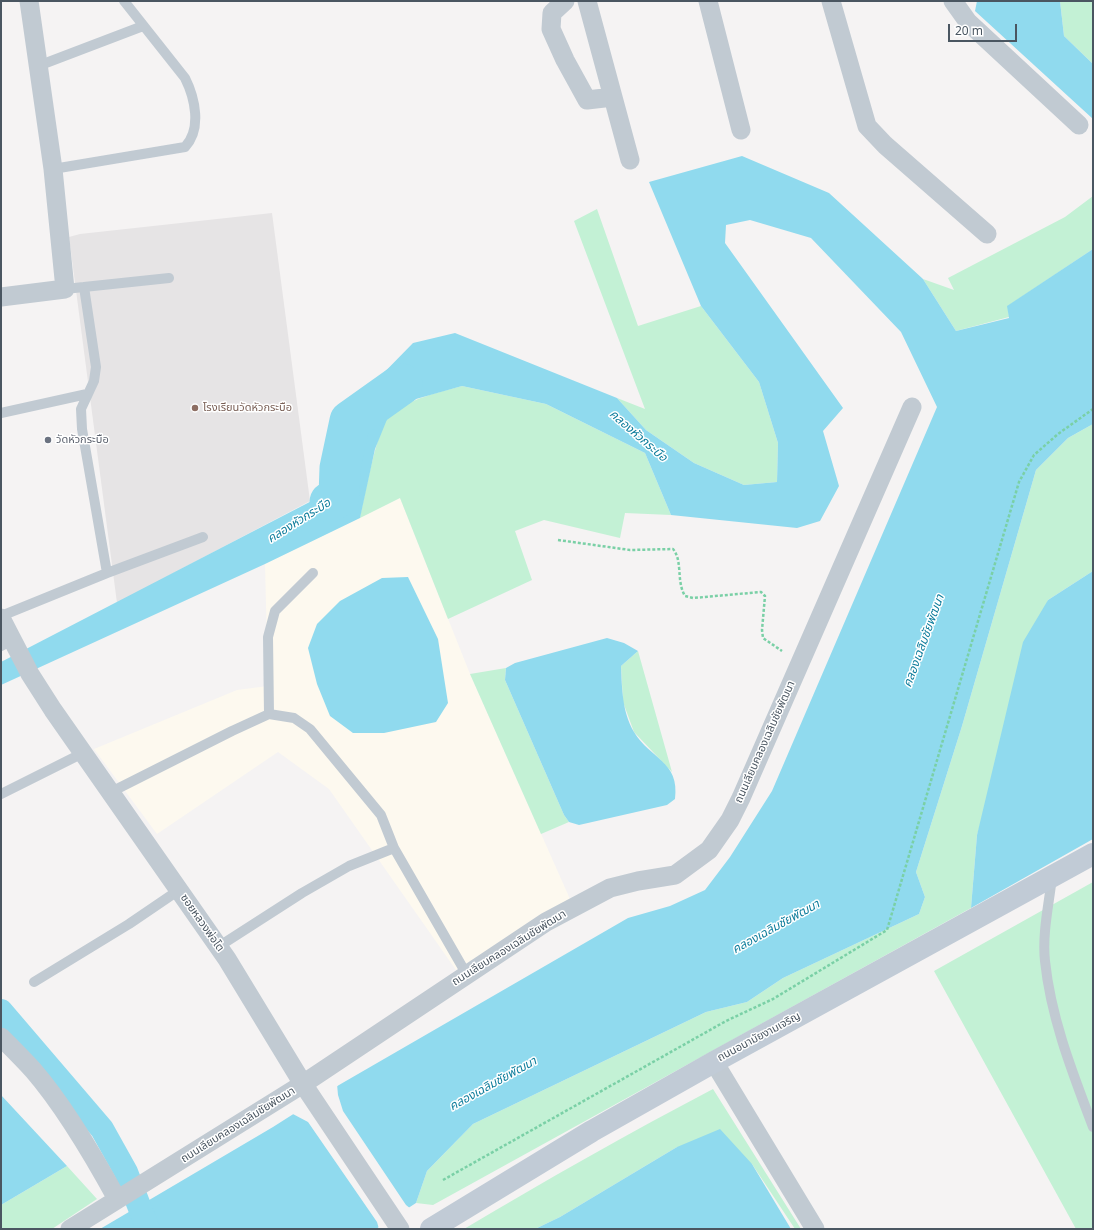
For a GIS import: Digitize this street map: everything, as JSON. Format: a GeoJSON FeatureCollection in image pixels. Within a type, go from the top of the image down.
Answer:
{"type":"FeatureCollection","features":[{"type":"Feature","properties":{"kind":"street"},"geometry":{"type":"LineString","coordinates":[[1,296],[65,289],[53,169],[29,1]]}},
{"type":"Feature","properties":{"kind":"street"},"geometry":{"type":"LineString","coordinates":[[565,1],[552,13],[551,29],[568,67],[586,100],[613,97]]}},
{"type":"Feature","properties":{"kind":"street"},"geometry":{"type":"LineString","coordinates":[[587,1],[630,160]]}},
{"type":"Feature","properties":{"kind":"street"},"geometry":{"type":"LineString","coordinates":[[708,1],[741,130]]}},
{"type":"Feature","properties":{"kind":"street"},"geometry":{"type":"LineString","coordinates":[[831,1],[867,126],[885,145],[987,234]]}},
{"type":"Feature","properties":{"kind":"street"},"geometry":{"type":"LineString","coordinates":[[953,1],[968,22],[1079,125]]}},
{"type":"Feature","properties":{"kind":"street","name":"ถนนเลียบคลองเฉลิมชัยพัฒนา"},"geometry":{"type":"LineString","coordinates":[[70,1229],[146,1182],[308,1090],[467,975],[546,922],[610,888],[638,881],[675,875],[709,850],[730,820],[801,663],[912,407]]}},
{"type":"Feature","properties":{"kind":"street","name":"ซอยหลวงพ่อโต"},"geometry":{"type":"LineString","coordinates":[[1,617],[10,645],[218,947],[308,1090],[399,1226]]}},
{"type":"Feature","properties":{"kind":"street","name":"ถนนอนามัยงามเจริญ"},"geometry":{"type":"LineString","coordinates":[[431,1229],[592,1131],[714,1062],[1093,854]]}},
{"type":"Feature","properties":{"kind":"street"},"geometry":{"type":"LineString","coordinates":[[1,1037],[34,1071],[87,1146],[119,1198]]}},
{"type":"Feature","properties":{"kind":"street"},"geometry":{"type":"LineString","coordinates":[[714,1062],[815,1229]]}},
{"type":"Feature","properties":{"kind":"lane"},"geometry":{"type":"LineString","coordinates":[[53,169],[186,147],[191,141],[194,132],[195,116],[190,87],[185,78],[124,1]]}},
{"type":"Feature","properties":{"kind":"lane"},"geometry":{"type":"LineString","coordinates":[[38,66],[144,26]]}},
{"type":"Feature","properties":{"kind":"lane"},"geometry":{"type":"LineString","coordinates":[[65,289],[169,278]]}},
{"type":"Feature","properties":{"kind":"lane"},"geometry":{"type":"LineString","coordinates":[[84,287],[96,367],[94,381],[81,409],[82,429],[107,573]]}},
{"type":"Feature","properties":{"kind":"lane"},"geometry":{"type":"LineString","coordinates":[[1,412],[87,394]]}},
{"type":"Feature","properties":{"kind":"lane"},"geometry":{"type":"LineString","coordinates":[[1,617],[107,573],[203,537]]}},
{"type":"Feature","properties":{"kind":"lane"},"geometry":{"type":"LineString","coordinates":[[269,714],[268,638],[276,611],[313,573]]}},
{"type":"Feature","properties":{"kind":"lane"},"geometry":{"type":"LineString","coordinates":[[111,792],[269,714],[294,718],[310,729],[381,815],[394,848],[467,975]]}},
{"type":"Feature","properties":{"kind":"lane"},"geometry":{"type":"LineString","coordinates":[[1,794],[83,753]]}},
{"type":"Feature","properties":{"kind":"lane"},"geometry":{"type":"LineString","coordinates":[[218,947],[302,893],[349,866],[394,848]]}},
{"type":"Feature","properties":{"kind":"lane"},"geometry":{"type":"LineString","coordinates":[[1052,877],[1045,961],[1066,1056],[1093,1127]]}},
{"type":"Feature","properties":{"kind":"lane"},"geometry":{"type":"LineString","coordinates":[[34,982],[129,924],[179,890]]}},
{"type":"Feature","properties":{"kind":"path"},"geometry":{"type":"LineString","coordinates":[[443,1180],[726,1021],[773,999],[887,930],[1019,482],[1034,455],[1058,434],[1093,409]]}},
{"type":"Feature","properties":{"kind":"path"},"geometry":{"type":"LineString","coordinates":[[558,540],[630,550],[673,549],[678,554],[680,588],[685,596],[693,598],[760,592],[765,596],[762,630],[763,638],[801,663]]}},
{"type":"Feature","properties":{"kind":"shaded area","name":"โรงเรียนวัดหัวกระบือ"},"geometry":{"type":"Polygon","coordinates":[[[272,213],[310,501],[117,603],[69,237],[80,234],[272,213]]]}},
{"type":"Feature","properties":{"kind":"shaded area"},"geometry":{"type":"Polygon","coordinates":[[[400,498],[470,674],[570,899],[456,970],[329,789],[278,752],[157,834],[94,749],[237,690],[268,686],[265,564],[400,498]]]}},
{"type":"Feature","properties":{"kind":"green space"},"geometry":{"type":"Polygon","coordinates":[[[1060,1],[1093,1],[1093,64],[1064,36],[1060,1]]]}},
{"type":"Feature","properties":{"kind":"green space"},"geometry":{"type":"Polygon","coordinates":[[[1093,196],[1093,249],[1008,306],[1009,317],[956,331],[923,279],[954,290],[948,278],[1065,217],[1093,196]]]}},
{"type":"Feature","properties":{"kind":"green space"},"geometry":{"type":"Polygon","coordinates":[[[597,209],[638,326],[701,306],[759,382],[778,443],[777,482],[744,485],[694,463],[646,430],[617,398],[645,409],[574,221],[597,209]]]}},
{"type":"Feature","properties":{"kind":"green space"},"geometry":{"type":"Polygon","coordinates":[[[462,386],[546,404],[645,453],[671,515],[625,513],[620,538],[544,520],[515,531],[532,580],[448,619],[400,498],[360,518],[376,447],[380,433],[389,416],[415,400],[462,386]]]}},
{"type":"Feature","properties":{"kind":"green space"},"geometry":{"type":"Polygon","coordinates":[[[1093,424],[1093,571],[1048,600],[977,835],[971,908],[433,1205],[416,1203],[427,1171],[473,1124],[706,1012],[747,1002],[783,978],[919,914],[925,897],[916,872],[962,726],[1036,470],[1068,438],[1093,424]]]}},
{"type":"Feature","properties":{"kind":"green space"},"geometry":{"type":"Polygon","coordinates":[[[638,651],[672,772],[634,732],[623,702],[621,666],[638,651]]]}},
{"type":"Feature","properties":{"kind":"green space"},"geometry":{"type":"Polygon","coordinates":[[[506,668],[505,680],[564,815],[569,822],[541,834],[470,674],[506,668]]]}},
{"type":"Feature","properties":{"kind":"green space"},"geometry":{"type":"Polygon","coordinates":[[[1093,882],[1093,1229],[1076,1229],[934,971],[1093,882]]]}},
{"type":"Feature","properties":{"kind":"green space"},"geometry":{"type":"Polygon","coordinates":[[[713,1089],[801,1229],[795,1229],[752,1164],[677,1147],[560,1217],[535,1229],[464,1229],[588,1157],[713,1089]]]}},
{"type":"Feature","properties":{"kind":"green space"},"geometry":{"type":"Polygon","coordinates":[[[67,1166],[97,1199],[52,1229],[1,1229],[1,1205],[67,1166]]]}},
{"type":"Feature","properties":{"kind":"water"},"geometry":{"type":"Polygon","coordinates":[[[977,1],[1060,1],[1064,36],[1093,64],[1093,119],[975,11],[977,1]]]}},
{"type":"Feature","properties":{"kind":"water","name":"คลองเฉลิมชัยพัฒนา"},"geometry":{"type":"Polygon","coordinates":[[[742,156],[829,193],[923,279],[956,331],[1009,318],[1007,306],[1093,249],[1093,424],[1068,438],[1036,470],[962,726],[916,872],[925,897],[919,914],[783,978],[747,1002],[706,1012],[473,1124],[427,1171],[416,1203],[376,1229],[100,1229],[273,1127],[339,1085],[628,918],[670,906],[705,890],[730,857],[772,791],[937,407],[901,332],[811,238],[750,220],[726,225],[725,243],[843,408],[823,431],[839,486],[820,521],[797,528],[671,515],[645,453],[546,404],[462,386],[416,399],[388,417],[375,449],[360,518],[265,564],[1,685],[1,662],[329,492],[366,391],[413,343],[455,333],[617,398],[646,430],[694,463],[744,485],[777,482],[778,443],[759,382],[701,306],[649,182],[742,156]]]}},
{"type":"Feature","properties":{"kind":"water"},"geometry":{"type":"Polygon","coordinates":[[[1093,571],[1093,839],[971,908],[977,835],[1023,642],[1048,600],[1093,571]]]}},
{"type":"Feature","properties":{"kind":"water"},"geometry":{"type":"Polygon","coordinates":[[[408,577],[438,639],[448,703],[436,722],[384,733],[353,733],[330,716],[317,684],[308,648],[317,624],[340,601],[382,578],[408,577]]]}},
{"type":"Feature","properties":{"kind":"water"},"geometry":{"type":"Polygon","coordinates":[[[607,638],[624,643],[638,651],[621,666],[622,691],[627,716],[634,732],[648,749],[662,761],[673,776],[675,799],[667,805],[579,825],[569,822],[564,815],[505,680],[506,668],[515,663],[607,638]]]}},
{"type":"Feature","properties":{"kind":"water"},"geometry":{"type":"Polygon","coordinates":[[[1,1095],[67,1166],[1,1205],[1,1095]]]}},
{"type":"Feature","properties":{"kind":"water"},"geometry":{"type":"Polygon","coordinates":[[[720,1129],[752,1164],[791,1229],[535,1229],[560,1217],[677,1147],[720,1129]]]}},
{"type":"Feature","properties":{"kind":"pier"},"geometry":{"type":"Polygon","coordinates":[[[337,1084],[338,1095],[343,1111],[406,1205],[411,1209],[379,1229],[377,1222],[308,1122],[291,1113],[337,1084]]]}},
{"type":"Feature","properties":{"kind":"waterway","name":"คลองหัวกระบือ"},"geometry":{"type":"LineString","coordinates":[[330,502],[339,496],[340,468],[350,421],[402,384]]}},
{"type":"Feature","properties":{"kind":"waterway"},"geometry":{"type":"LineString","coordinates":[[1,1011],[102,1129],[126,1172],[148,1229]]}},
{"type":"Feature","properties":{"kind":"place","name":"โรงเรียนวัดหัวกระบือ"},"geometry":{"type":"Point","coordinates":[195,408]}},
{"type":"Feature","properties":{"kind":"place","name":"วัดหัวกระบือ"},"geometry":{"type":"Point","coordinates":[48,440]}}]}
